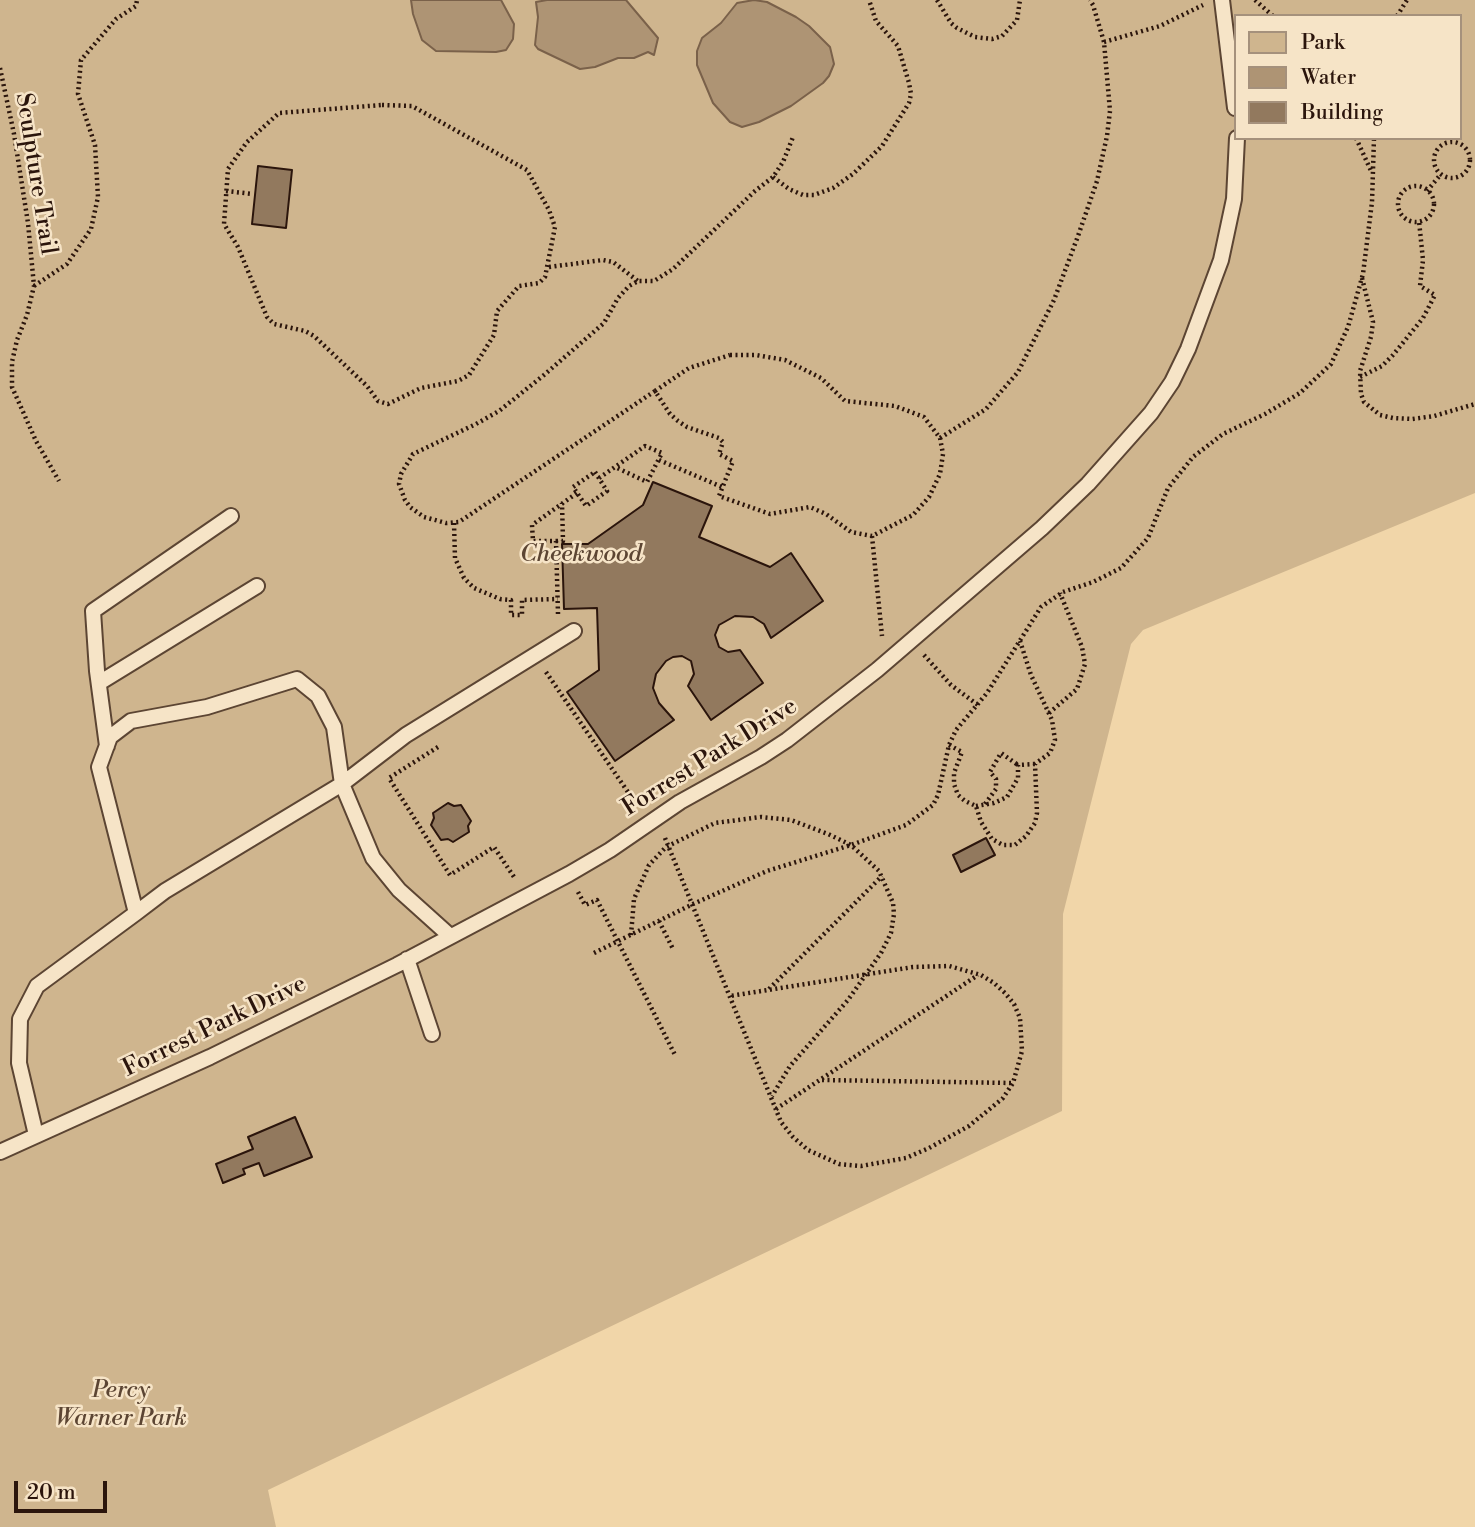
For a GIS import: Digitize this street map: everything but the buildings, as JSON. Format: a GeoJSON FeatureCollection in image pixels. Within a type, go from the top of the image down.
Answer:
{"type":"FeatureCollection","features":[{"type":"Feature","properties":{"kind":"lane"},"geometry":{"type":"LineString","coordinates":[[1222,0],[1234,100]]}},
{"type":"Feature","properties":{"kind":"lane","name":"Forrest Park Drive"},"geometry":{"type":"LineString","coordinates":[[0,1152],[210,1057],[407,959],[569,874],[610,850],[654,819],[787,740],[912,640],[995,570],[1088,484],[1137,430],[1172,382],[1207,300],[1227,239],[1234,199],[1237,140]]}},
{"type":"Feature","properties":{"kind":"lane"},"geometry":{"type":"LineString","coordinates":[[107,746],[93,611],[231,516]]}},
{"type":"Feature","properties":{"kind":"lane"},"geometry":{"type":"LineString","coordinates":[[99,683],[257,586]]}},
{"type":"Feature","properties":{"kind":"lane"},"geometry":{"type":"LineString","coordinates":[[36,1135],[19,1063],[20,1019],[37,986],[165,891],[342,784],[406,735],[574,631]]}},
{"type":"Feature","properties":{"kind":"lane"},"geometry":{"type":"LineString","coordinates":[[136,913],[99,767],[110,737],[131,721],[207,707],[297,679],[318,696],[334,727],[342,784],[373,858],[399,890],[449,935]]}},
{"type":"Feature","properties":{"kind":"lane"},"geometry":{"type":"LineString","coordinates":[[407,959],[432,1034]]}},
{"type":"Feature","properties":{"kind":"path","name":"Sculpture Trail"},"geometry":{"type":"LineString","coordinates":[[34,286],[67,264],[91,229],[98,184],[95,145],[78,94],[82,60],[116,19],[136,6],[137,0]]}},
{"type":"Feature","properties":{"kind":"path"},"geometry":{"type":"LineString","coordinates":[[773,177],[789,190],[803,195],[814,195],[832,188],[853,174],[882,146],[891,136],[909,103],[909,83],[898,46],[876,21],[869,0]]}},
{"type":"Feature","properties":{"kind":"path"},"geometry":{"type":"LineString","coordinates":[[937,0],[957,28],[983,39],[1002,36],[1010,29],[1017,20],[1020,0]]}},
{"type":"Feature","properties":{"kind":"path"},"geometry":{"type":"LineString","coordinates":[[940,438],[986,409],[1008,386],[1029,353],[1054,300],[1097,181],[1107,136],[1110,98],[1104,42],[1090,0]]}},
{"type":"Feature","properties":{"kind":"path"},"geometry":{"type":"LineString","coordinates":[[1104,42],[1160,26],[1213,0]]}},
{"type":"Feature","properties":{"kind":"path"},"geometry":{"type":"LineString","coordinates":[[1255,0],[1271,14]]}},
{"type":"Feature","properties":{"kind":"path","name":"Sculpture Trail"},"geometry":{"type":"LineString","coordinates":[[0,68],[28,223],[34,286],[15,351],[12,387],[21,412],[58,481]]}},
{"type":"Feature","properties":{"kind":"path"},"geometry":{"type":"LineString","coordinates":[[382,105],[412,106],[527,170],[549,210],[555,227],[551,237],[548,267],[542,280],[534,285],[519,286],[497,311],[494,335],[464,379],[421,388],[397,401],[385,404],[378,401],[367,386],[314,336],[305,331],[274,324],[267,317],[241,253],[224,223],[228,169],[247,142],[279,113],[382,105]]}},
{"type":"Feature","properties":{"kind":"path"},"geometry":{"type":"LineString","coordinates":[[655,391],[678,421],[723,442],[719,454],[733,461],[719,496],[762,512],[810,507],[826,514],[851,532],[872,536],[913,515],[929,497],[940,474],[943,454],[940,438],[930,423],[917,413],[895,406],[845,401],[821,377],[771,356],[730,355],[706,361],[677,374],[471,515],[454,523],[424,517],[405,500],[399,484],[401,474],[413,454],[476,424],[513,401],[604,323],[618,298],[629,286],[638,281],[654,281],[673,269],[773,177],[783,162],[793,137]]}},
{"type":"Feature","properties":{"kind":"path"},"geometry":{"type":"LineString","coordinates":[[1357,140],[1373,175]]}},
{"type":"Feature","properties":{"kind":"path"},"geometry":{"type":"LineString","coordinates":[[594,953],[692,904],[767,871],[906,825],[933,806],[939,795],[949,745],[956,730],[978,705],[1041,607],[1060,593],[1101,579],[1121,568],[1148,538],[1168,488],[1193,457],[1223,434],[1294,397],[1324,371],[1342,343],[1362,277],[1372,202],[1374,140]]}},
{"type":"Feature","properties":{"kind":"path"},"geometry":{"type":"LineString","coordinates":[[1445,141],[1462,146],[1470,160],[1467,169],[1460,176],[1450,178],[1435,167],[1435,157],[1445,141]]}},
{"type":"Feature","properties":{"kind":"path"},"geometry":{"type":"LineString","coordinates":[[1427,191],[1441,174]]}},
{"type":"Feature","properties":{"kind":"path"},"geometry":{"type":"LineString","coordinates":[[1421,187],[1432,197],[1433,209],[1429,216],[1419,221],[1410,221],[1402,215],[1398,207],[1403,192],[1409,188],[1421,187]]}},
{"type":"Feature","properties":{"kind":"path"},"geometry":{"type":"LineString","coordinates":[[226,191],[253,194]]}},
{"type":"Feature","properties":{"kind":"path"},"geometry":{"type":"LineString","coordinates":[[1360,377],[1382,366],[1393,355],[1423,318],[1435,295],[1420,286],[1423,246],[1419,221]]}},
{"type":"Feature","properties":{"kind":"path"},"geometry":{"type":"LineString","coordinates":[[548,267],[603,260],[613,262],[638,281]]}},
{"type":"Feature","properties":{"kind":"path"},"geometry":{"type":"LineString","coordinates":[[1362,277],[1373,322],[1360,371],[1364,402],[1380,415],[1412,419],[1434,416],[1475,404]]}},
{"type":"Feature","properties":{"kind":"path"},"geometry":{"type":"LineString","coordinates":[[598,478],[645,446],[662,453],[647,482],[615,467]]}},
{"type":"Feature","properties":{"kind":"path"},"geometry":{"type":"LineString","coordinates":[[659,460],[722,487]]}},
{"type":"Feature","properties":{"kind":"path"},"geometry":{"type":"LineString","coordinates":[[595,472],[598,478],[607,492],[586,506],[573,487],[595,472]]}},
{"type":"Feature","properties":{"kind":"path"},"geometry":{"type":"LineString","coordinates":[[562,503],[563,541],[533,541],[532,524],[562,503],[577,493]]}},
{"type":"Feature","properties":{"kind":"path"},"geometry":{"type":"LineString","coordinates":[[454,523],[455,558],[464,578],[474,588],[490,596],[511,600],[511,615],[522,615],[522,600],[558,599]]}},
{"type":"Feature","properties":{"kind":"path"},"geometry":{"type":"LineString","coordinates":[[872,536],[882,637]]}},
{"type":"Feature","properties":{"kind":"path"},"geometry":{"type":"LineString","coordinates":[[556,541],[559,640]]}},
{"type":"Feature","properties":{"kind":"path"},"geometry":{"type":"LineString","coordinates":[[1049,713],[1077,689],[1085,664],[1082,647],[1060,593]]}},
{"type":"Feature","properties":{"kind":"path"},"geometry":{"type":"LineString","coordinates":[[912,640],[939,673],[978,705]]}},
{"type":"Feature","properties":{"kind":"path"},"geometry":{"type":"LineString","coordinates":[[984,805],[996,789],[996,779],[990,772],[1001,752],[1018,765],[1035,764],[1050,753],[1054,746],[1055,731],[1025,660],[1020,640]]}},
{"type":"Feature","properties":{"kind":"path"},"geometry":{"type":"LineString","coordinates":[[535,655],[632,798]]}},
{"type":"Feature","properties":{"kind":"path"},"geometry":{"type":"LineString","coordinates":[[949,745],[962,752],[954,773],[956,790],[965,801],[976,806],[1001,801],[1010,793],[1018,778],[1018,765]]}},
{"type":"Feature","properties":{"kind":"path"},"geometry":{"type":"LineString","coordinates":[[438,747],[389,778],[450,876],[494,847],[514,877]]}},
{"type":"Feature","properties":{"kind":"path"},"geometry":{"type":"LineString","coordinates":[[976,806],[992,839],[1007,846],[1019,842],[1032,828],[1036,818],[1035,764]]}},
{"type":"Feature","properties":{"kind":"path"},"geometry":{"type":"LineString","coordinates":[[631,935],[632,909],[637,888],[649,865],[669,846],[715,823],[761,817],[791,820],[851,845],[871,862],[890,891],[894,914],[891,933],[881,953],[848,1000],[790,1066],[771,1097]]}},
{"type":"Feature","properties":{"kind":"path"},"geometry":{"type":"LineString","coordinates":[[654,819],[669,846],[692,904],[776,1109],[786,1129],[808,1150],[839,1164],[861,1166],[906,1158],[949,1139],[990,1111],[1003,1098],[1013,1083],[1022,1051],[1020,1018],[1005,993],[995,983],[979,974],[949,966],[932,965],[730,996]]}},
{"type":"Feature","properties":{"kind":"path"},"geometry":{"type":"LineString","coordinates":[[569,874],[585,905],[597,900],[675,1055]]}},
{"type":"Feature","properties":{"kind":"path"},"geometry":{"type":"LineString","coordinates":[[768,990],[882,876]]}},
{"type":"Feature","properties":{"kind":"path"},"geometry":{"type":"LineString","coordinates":[[659,921],[673,949]]}},
{"type":"Feature","properties":{"kind":"path"},"geometry":{"type":"LineString","coordinates":[[776,1109],[979,974]]}},
{"type":"Feature","properties":{"kind":"path"},"geometry":{"type":"LineString","coordinates":[[820,1080],[1013,1083]]}},
{"type":"Feature","properties":{"kind":"green space","name":"Cheekwood"},"geometry":{"type":"Polygon","coordinates":[[[0,0],[1475,0],[1475,493],[1143,630],[1131,644],[1063,914],[1062,1111],[268,1490],[276,1527],[0,1527],[0,0]]]}},
{"type":"Feature","properties":{"kind":"water"},"geometry":{"type":"Polygon","coordinates":[[[411,0],[501,0],[514,24],[513,39],[506,50],[496,52],[436,51],[422,40],[411,0]]]}},
{"type":"Feature","properties":{"kind":"water"},"geometry":{"type":"Polygon","coordinates":[[[626,0],[658,38],[654,55],[648,52],[634,58],[618,58],[595,67],[580,69],[538,49],[535,45],[538,17],[536,2],[626,0]]]}},
{"type":"Feature","properties":{"kind":"water"},"geometry":{"type":"Polygon","coordinates":[[[754,0],[767,2],[809,26],[830,47],[834,64],[823,83],[791,106],[759,122],[742,127],[730,122],[713,103],[697,65],[697,51],[702,38],[721,23],[737,3],[754,0]]]}},
{"type":"Feature","properties":{"kind":"park label","name":"Percy Warner Park"},"geometry":{"type":"Point","coordinates":[121,1405]}}]}
